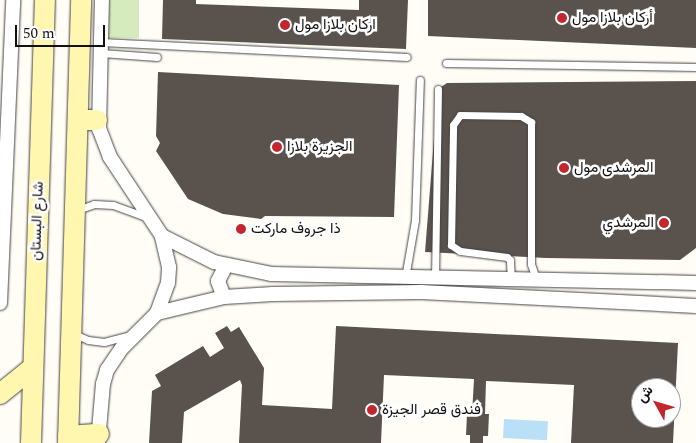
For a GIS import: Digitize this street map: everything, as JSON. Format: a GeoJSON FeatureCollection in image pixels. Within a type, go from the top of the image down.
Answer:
{"type":"FeatureCollection","features":[{"type":"Feature","properties":{"kind":"street"},"geometry":{"type":"LineString","coordinates":[[0,303],[13,0]]}},
{"type":"Feature","properties":{"kind":"street","name":"شارع البستان"},"geometry":{"type":"LineString","coordinates":[[31,443],[45,0]]}},
{"type":"Feature","properties":{"kind":"street"},"geometry":{"type":"LineString","coordinates":[[81,0],[88,120],[148,218],[162,236],[168,259],[168,283],[157,313],[122,348],[108,370],[103,384],[99,438],[68,439],[76,210],[88,120],[101,48],[102,0]]}},
{"type":"Feature","properties":{"kind":"street"},"geometry":{"type":"LineString","coordinates":[[162,236],[198,255],[226,265],[271,274],[435,280],[696,306]]}},
{"type":"Feature","properties":{"kind":"street"},"geometry":{"type":"LineString","coordinates":[[224,297],[218,281],[226,265]]}},
{"type":"Feature","properties":{"kind":"street"},"geometry":{"type":"LineString","coordinates":[[157,313],[224,297],[512,288],[538,281],[696,283]]}},
{"type":"Feature","properties":{"kind":"street"},"geometry":{"type":"LineString","coordinates":[[667,304],[668,283]]}},
{"type":"Feature","properties":{"kind":"street"},"geometry":{"type":"LineString","coordinates":[[0,394],[32,368]]}},
{"type":"Feature","properties":{"kind":"lane"},"geometry":{"type":"LineString","coordinates":[[101,48],[407,56]]}},
{"type":"Feature","properties":{"kind":"lane"},"geometry":{"type":"LineString","coordinates":[[101,48],[157,57]]}},
{"type":"Feature","properties":{"kind":"lane"},"geometry":{"type":"LineString","coordinates":[[446,64],[696,67]]}},
{"type":"Feature","properties":{"kind":"lane"},"geometry":{"type":"LineString","coordinates":[[405,279],[415,220],[420,80]]}},
{"type":"Feature","properties":{"kind":"lane"},"geometry":{"type":"LineString","coordinates":[[435,280],[438,89]]}},
{"type":"Feature","properties":{"kind":"lane"},"geometry":{"type":"LineString","coordinates":[[512,288],[510,260],[506,256],[456,251],[451,245],[453,126],[460,114],[521,116],[531,122],[530,264],[538,281]]}},
{"type":"Feature","properties":{"kind":"lane"},"geometry":{"type":"LineString","coordinates":[[76,210],[94,204],[113,205],[148,218]]}},
{"type":"Feature","properties":{"kind":"lane"},"geometry":{"type":"LineString","coordinates":[[71,332],[88,340],[104,342],[118,340],[140,330]]}},
{"type":"Feature","properties":{"kind":"green space"},"geometry":{"type":"Polygon","coordinates":[[[108,0],[139,0],[139,38],[108,38],[108,0]]]}},
{"type":"Feature","properties":{"kind":"water"},"geometry":{"type":"Polygon","coordinates":[[[504,419],[548,421],[547,440],[503,438],[504,419]]]}},
{"type":"Feature","properties":{"kind":"building","name":"اركان بلازا مول"},"geometry":{"type":"Polygon","coordinates":[[[163,0],[196,0],[196,4],[359,10],[359,0],[408,0],[406,49],[162,39],[163,0]]]}},
{"type":"Feature","properties":{"kind":"building","name":"أركان بلازا مول"},"geometry":{"type":"Polygon","coordinates":[[[428,0],[696,0],[696,48],[428,36],[428,0]]]}},
{"type":"Feature","properties":{"kind":"building","name":"الجزيرة بلازا"},"geometry":{"type":"Polygon","coordinates":[[[158,72],[399,85],[394,217],[265,216],[261,219],[223,214],[188,199],[156,151],[160,143],[156,136],[158,72]]]}},
{"type":"Feature","properties":{"kind":"building","name":"المرشدى مول"},"geometry":{"type":"Polygon","coordinates":[[[696,81],[696,248],[680,260],[546,258],[425,252],[438,89],[447,83],[696,81]]]}},
{"type":"Feature","properties":{"kind":"building"},"geometry":{"type":"Polygon","coordinates":[[[227,326],[231,332],[239,327],[264,368],[262,405],[332,409],[336,326],[678,343],[676,378],[631,378],[631,428],[674,428],[673,443],[571,443],[574,385],[486,381],[485,414],[489,414],[488,436],[483,436],[483,443],[470,443],[470,435],[466,435],[467,414],[472,414],[474,379],[384,375],[381,443],[239,443],[242,385],[240,380],[184,412],[182,443],[149,443],[152,391],[161,386],[155,375],[203,346],[210,357],[224,348],[215,333],[227,326]]]}},
{"type":"Feature","properties":{"kind":"place","name":"أركان بلازا مول"},"geometry":{"type":"Point","coordinates":[562,18]}},
{"type":"Feature","properties":{"kind":"place","name":"اركان بلازا مول"},"geometry":{"type":"Point","coordinates":[285,25]}},
{"type":"Feature","properties":{"kind":"place","name":"الجزيرة بلازا"},"geometry":{"type":"Point","coordinates":[277,147]}},
{"type":"Feature","properties":{"kind":"place","name":"المرشدى مول"},"geometry":{"type":"Point","coordinates":[564,168]}},
{"type":"Feature","properties":{"kind":"place","name":"المرشدي"},"geometry":{"type":"Point","coordinates":[664,223]}},
{"type":"Feature","properties":{"kind":"place","name":"ذا جروف ماركت"},"geometry":{"type":"Point","coordinates":[241,229]}},
{"type":"Feature","properties":{"kind":"place","name":"فندق قصر الجيزة"},"geometry":{"type":"Point","coordinates":[372,410]}}]}
